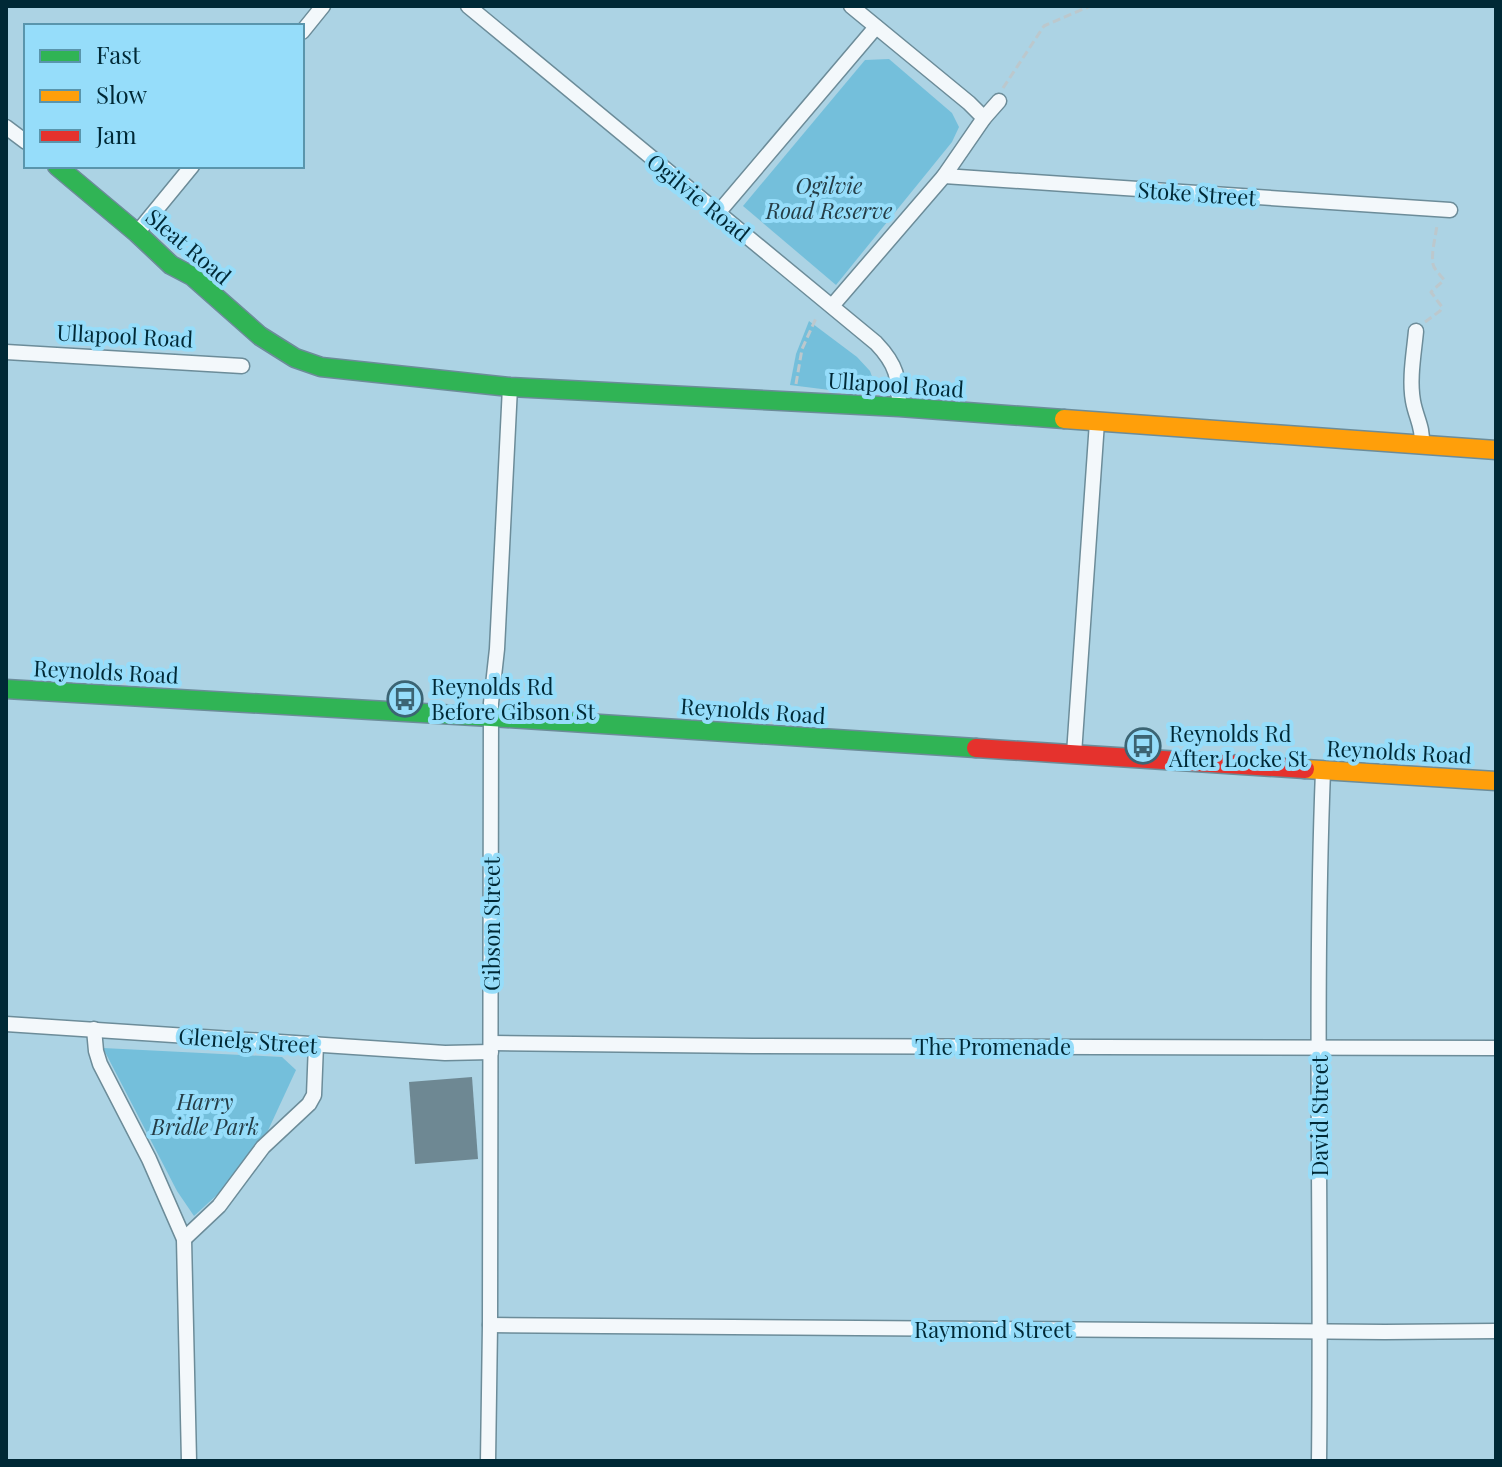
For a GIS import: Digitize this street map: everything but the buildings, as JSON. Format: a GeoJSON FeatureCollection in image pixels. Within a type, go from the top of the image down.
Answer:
{"type":"FeatureCollection","features":[{"type":"Feature","properties":{"kind":"street"},"geometry":{"type":"LineString","coordinates":[[304,30],[323,6]]}},
{"type":"Feature","properties":{"kind":"street","name":"Ogilvie Road"},"geometry":{"type":"LineString","coordinates":[[468,6],[876,343],[898,375],[899,407]]}},
{"type":"Feature","properties":{"kind":"street"},"geometry":{"type":"LineString","coordinates":[[851,6],[984,118]]}},
{"type":"Feature","properties":{"kind":"street"},"geometry":{"type":"LineString","coordinates":[[718,213],[876,27]]}},
{"type":"Feature","properties":{"kind":"street"},"geometry":{"type":"LineString","coordinates":[[832,306],[944,176],[999,101]]}},
{"type":"Feature","properties":{"kind":"street"},"geometry":{"type":"LineString","coordinates":[[6,127],[24,140]]}},
{"type":"Feature","properties":{"kind":"street","name":"Sleat Road"},"geometry":{"type":"LineString","coordinates":[[59,168],[171,265],[192,276],[260,336],[295,358]]}},
{"type":"Feature","properties":{"kind":"street"},"geometry":{"type":"LineString","coordinates":[[137,233],[190,168]]}},
{"type":"Feature","properties":{"kind":"street","name":"Stoke Street"},"geometry":{"type":"LineString","coordinates":[[944,176],[1450,210]]}},
{"type":"Feature","properties":{"kind":"street"},"geometry":{"type":"LineString","coordinates":[[1416,331],[1412,387],[1413,403],[1423,431],[1422,445]]}},
{"type":"Feature","properties":{"kind":"street","name":"Ullapool Road"},"geometry":{"type":"LineString","coordinates":[[6,352],[242,366]]}},
{"type":"Feature","properties":{"kind":"street","name":"Ullapool Road"},"geometry":{"type":"LineString","coordinates":[[295,358],[321,367],[510,387],[899,407],[1496,450]]}},
{"type":"Feature","properties":{"kind":"street","name":"Gibson Street"},"geometry":{"type":"LineString","coordinates":[[488,1461],[491,717],[510,387]]}},
{"type":"Feature","properties":{"kind":"street"},"geometry":{"type":"LineString","coordinates":[[1074,754],[1097,422]]}},
{"type":"Feature","properties":{"kind":"street","name":"Reynolds Road"},"geometry":{"type":"LineString","coordinates":[[6,689],[1496,781]]}},
{"type":"Feature","properties":{"kind":"street","name":"David Street"},"geometry":{"type":"LineString","coordinates":[[1319,1461],[1323,771]]}},
{"type":"Feature","properties":{"kind":"street","name":"Glenelg Street"},"geometry":{"type":"LineString","coordinates":[[6,1024],[445,1053],[491,1047]]}},
{"type":"Feature","properties":{"kind":"street"},"geometry":{"type":"LineString","coordinates":[[94,1029],[100,1064],[149,1159],[184,1239],[189,1461]]}},
{"type":"Feature","properties":{"kind":"street"},"geometry":{"type":"LineString","coordinates":[[184,1239],[219,1206],[263,1147],[309,1104],[314,1095],[316,1044]]}},
{"type":"Feature","properties":{"kind":"street","name":"The Promenade"},"geometry":{"type":"LineString","coordinates":[[491,1047],[1496,1048]]}},
{"type":"Feature","properties":{"kind":"street","name":"Raymond Street"},"geometry":{"type":"LineString","coordinates":[[490,1325],[1496,1331]]}},
{"type":"Feature","properties":{"kind":"path"},"geometry":{"type":"LineString","coordinates":[[999,101],[997,97],[1044,26],[1090,6]]}},
{"type":"Feature","properties":{"kind":"path"},"geometry":{"type":"LineString","coordinates":[[793,402],[802,349],[817,316]]}},
{"type":"Feature","properties":{"kind":"green space","name":"Ogilvie Road Reserve"},"geometry":{"type":"Polygon","coordinates":[[[889,59],[952,113],[959,127],[952,142],[836,285],[743,206],[865,60],[889,59]]]}},
{"type":"Feature","properties":{"kind":"green space"},"geometry":{"type":"Polygon","coordinates":[[[809,321],[857,357],[870,371],[875,385],[861,394],[790,385],[796,354],[809,321]]]}},
{"type":"Feature","properties":{"kind":"green space","name":"Harry Bridle Park"},"geometry":{"type":"Polygon","coordinates":[[[103,1048],[282,1057],[296,1070],[265,1137],[231,1182],[194,1216],[177,1191],[103,1048]]]}},
{"type":"Feature","properties":{"kind":"traffic: fast"},"geometry":{"type":"LineString","coordinates":[[59,168],[171,265],[192,276],[260,336],[295,358],[321,367],[510,387],[899,407],[1064,419]]}},
{"type":"Feature","properties":{"kind":"traffic: fast"},"geometry":{"type":"LineString","coordinates":[[6,689],[976,748]]}},
{"type":"Feature","properties":{"kind":"traffic: slow"},"geometry":{"type":"LineString","coordinates":[[1064,419],[1496,450]]}},
{"type":"Feature","properties":{"kind":"traffic: slow"},"geometry":{"type":"LineString","coordinates":[[1305,769],[1496,781]]}},
{"type":"Feature","properties":{"kind":"traffic: jam"},"geometry":{"type":"LineString","coordinates":[[976,748],[1305,769]]}},
{"type":"Feature","properties":{"kind":"place","name":"Reynolds Rd Before Gibson St"},"geometry":{"type":"Point","coordinates":[405,699]}},
{"type":"Feature","properties":{"kind":"place","name":"Reynolds Rd After Locke St"},"geometry":{"type":"Point","coordinates":[1143,746]}}]}
